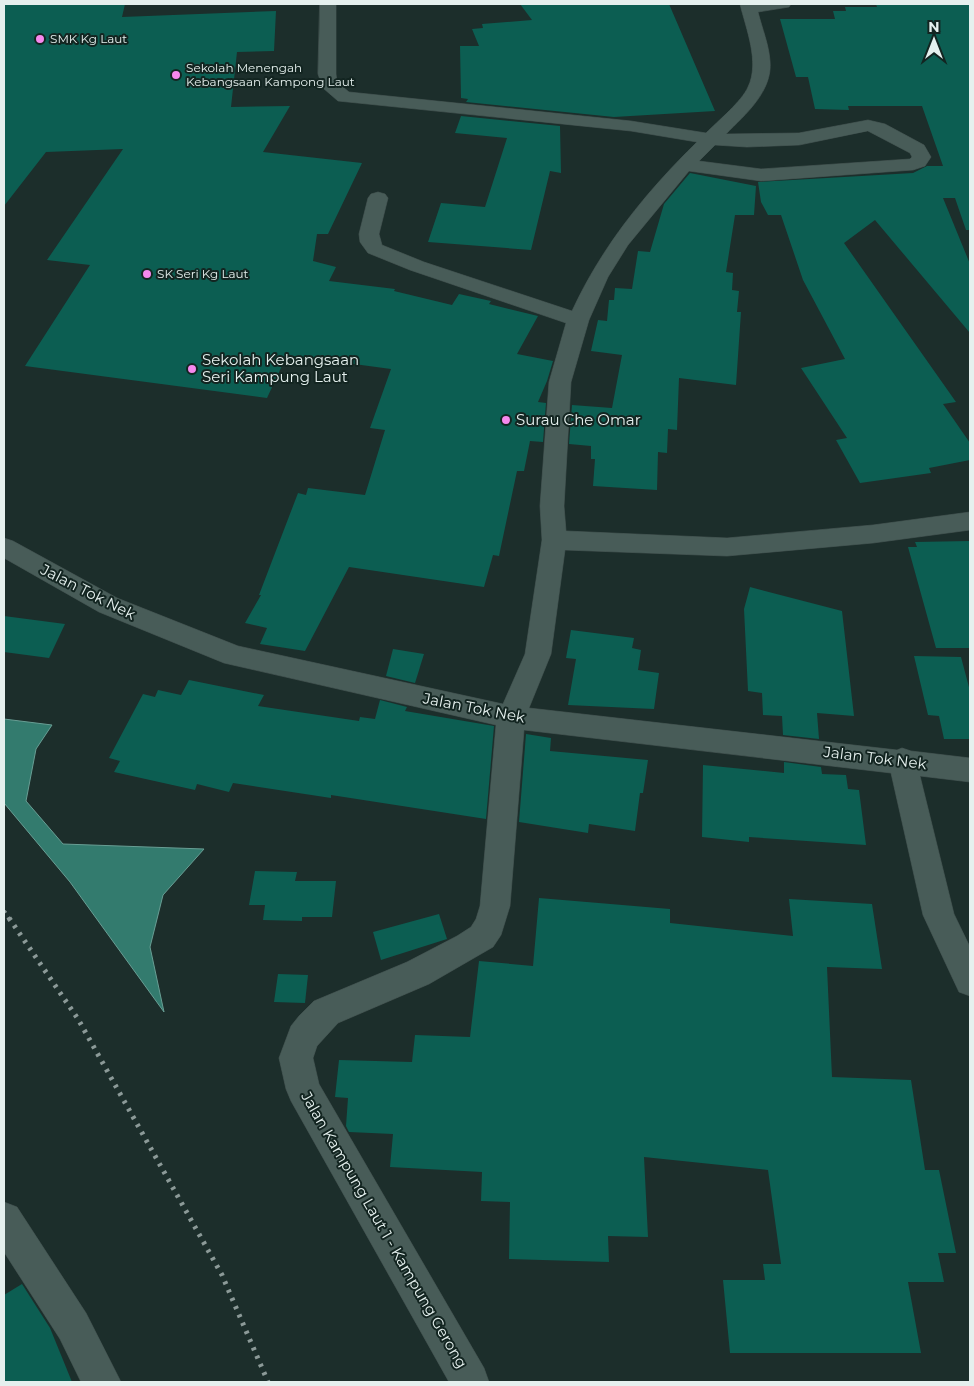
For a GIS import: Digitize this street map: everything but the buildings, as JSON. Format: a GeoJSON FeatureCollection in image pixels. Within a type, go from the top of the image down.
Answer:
{"type":"FeatureCollection","features":[{"type":"Feature","properties":{"kind":"street"},"geometry":{"type":"LineString","coordinates":[[328,4],[327,74],[329,84],[344,97],[365,101],[631,126],[711,139],[747,141],[799,139],[868,125],[879,128],[917,149],[922,157],[922,160],[912,164],[780,175],[741,174],[684,165]]}},
{"type":"Feature","properties":{"kind":"street"},"geometry":{"type":"LineString","coordinates":[[749,6],[783,4]]}},
{"type":"Feature","properties":{"kind":"street","name":"Jalan Kampung Laut 1 - Kampung Gerong"},"geometry":{"type":"LineString","coordinates":[[470,1382],[303,1089],[296,1058],[303,1037],[326,1012],[418,973],[482,937],[490,925],[496,897],[511,717],[538,654],[554,540],[552,506],[560,382],[578,320],[598,277],[619,243],[652,201],[684,165],[736,114],[757,88],[762,62],[749,6]]}},
{"type":"Feature","properties":{"kind":"street"},"geometry":{"type":"LineString","coordinates":[[378,198],[369,234],[370,242],[375,249],[417,266],[578,320]]}},
{"type":"Feature","properties":{"kind":"street"},"geometry":{"type":"LineString","coordinates":[[554,540],[727,547],[873,534],[970,521]]}},
{"type":"Feature","properties":{"kind":"street","name":"Jalan Tok Nek"},"geometry":{"type":"LineString","coordinates":[[4,547],[108,605],[234,656],[511,717],[902,760],[970,770]]}},
{"type":"Feature","properties":{"kind":"street"},"geometry":{"type":"LineString","coordinates":[[902,760],[939,916],[970,981]]}},
{"type":"Feature","properties":{"kind":"street"},"geometry":{"type":"LineString","coordinates":[[4,1220],[73,1326],[102,1382]]}},
{"type":"Feature","properties":{"kind":"shaded area"},"geometry":{"type":"Polygon","coordinates":[[[4,719],[52,725],[36,749],[26,801],[63,844],[204,849],[163,895],[150,947],[164,1012],[70,882],[4,803],[4,719]]]}},
{"type":"Feature","properties":{"kind":"railway"},"geometry":{"type":"LineString","coordinates":[[4,911],[10,920]]}},
{"type":"Feature","properties":{"kind":"railway"},"geometry":{"type":"LineString","coordinates":[[9,918],[78,1019],[222,1275],[268,1382]]}},
{"type":"Feature","properties":{"kind":"place","name":"SMK Kg Laut"},"geometry":{"type":"Point","coordinates":[40,39]}},
{"type":"Feature","properties":{"kind":"place","name":"Sekolah Menengah Kebangsaan Kampong Laut"},"geometry":{"type":"Point","coordinates":[176,75]}},
{"type":"Feature","properties":{"kind":"place","name":"SK Seri Kg Laut"},"geometry":{"type":"Point","coordinates":[147,274]}},
{"type":"Feature","properties":{"kind":"place","name":"Sekolah Kebangsaan Seri Kampung Laut"},"geometry":{"type":"Point","coordinates":[192,369]}},
{"type":"Feature","properties":{"kind":"place","name":"Surau Che Omar"},"geometry":{"type":"Point","coordinates":[506,420]}}]}
